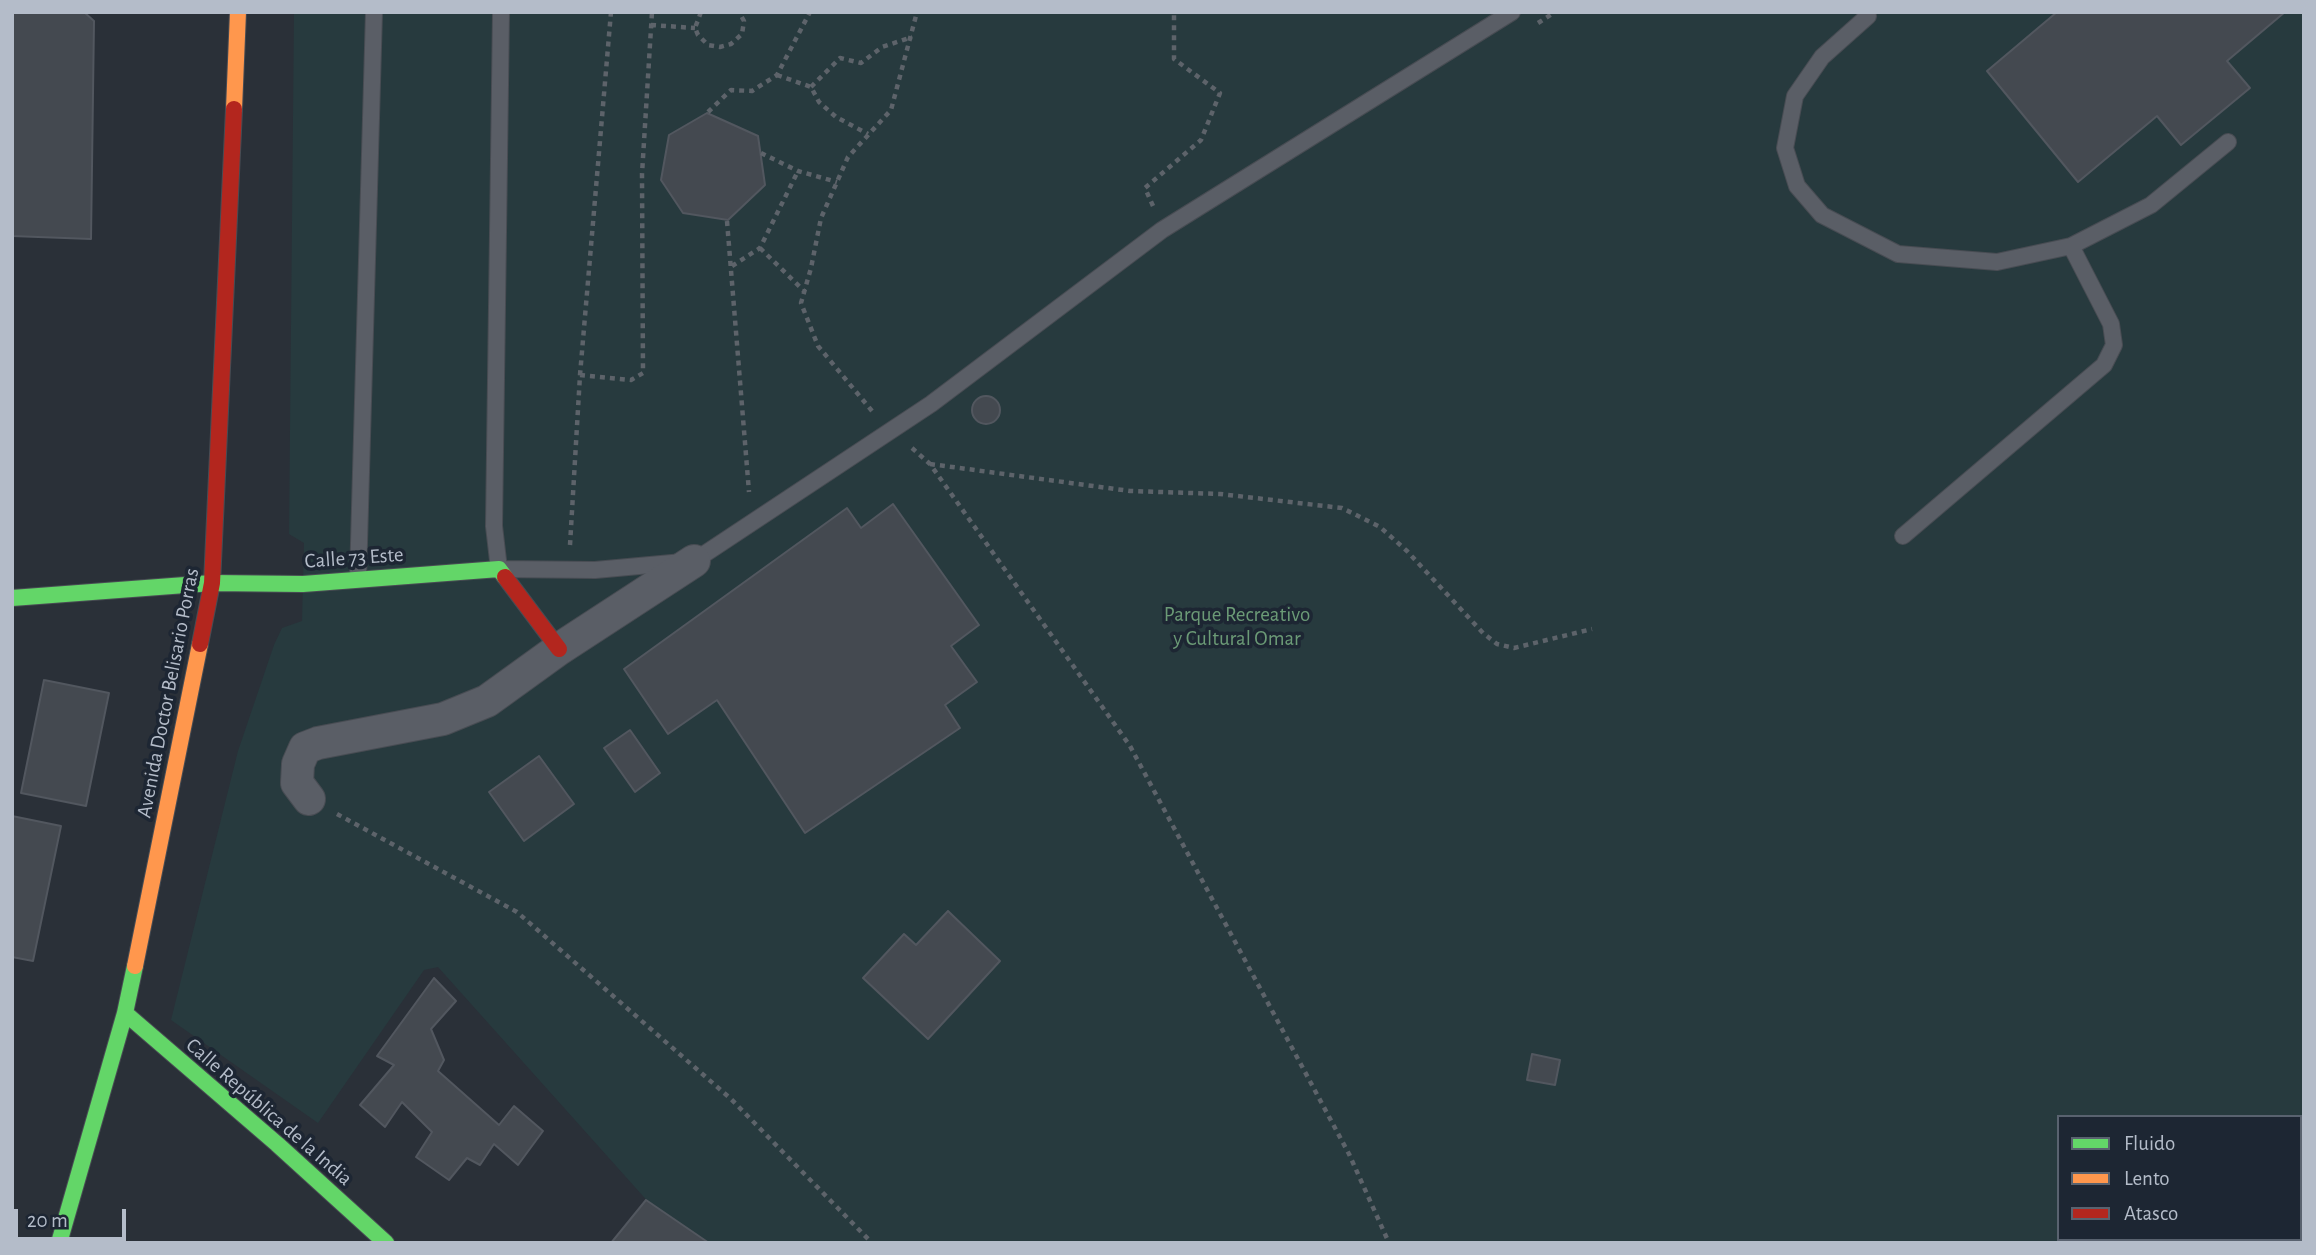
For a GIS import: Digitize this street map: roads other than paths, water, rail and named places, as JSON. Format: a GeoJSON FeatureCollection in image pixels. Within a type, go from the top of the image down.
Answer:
{"type":"FeatureCollection","features":[{"type":"Feature","properties":{"kind":"street","name":"Avenida Doctor Belisario Porras"},"geometry":{"type":"LineString","coordinates":[[59,1243],[125,1013],[212,583],[238,12]]}},
{"type":"Feature","properties":{"kind":"street"},"geometry":{"type":"LineString","coordinates":[[309,799],[297,783],[298,764],[304,748],[443,719],[487,701],[559,649],[694,562]]}},
{"type":"Feature","properties":{"kind":"street","name":"Calle 73 Este"},"geometry":{"type":"LineString","coordinates":[[12,598],[212,583],[303,584],[499,569]]}},
{"type":"Feature","properties":{"kind":"street"},"geometry":{"type":"LineString","coordinates":[[499,569],[559,649]]}},
{"type":"Feature","properties":{"kind":"street","name":"Calle República de la India"},"geometry":{"type":"LineString","coordinates":[[125,1013],[277,1144],[378,1240]]}},
{"type":"Feature","properties":{"kind":"lane"},"geometry":{"type":"LineString","coordinates":[[358,579],[374,12]]}},
{"type":"Feature","properties":{"kind":"lane"},"geometry":{"type":"LineString","coordinates":[[501,12],[494,526],[499,569],[594,570],[694,562],[931,404],[1163,230],[1512,12]]}},
{"type":"Feature","properties":{"kind":"lane"},"geometry":{"type":"LineString","coordinates":[[1866,12],[1868,16],[1822,57],[1795,96],[1785,148],[1797,186],[1822,215],[1898,254],[1997,261],[2071,246],[2151,205],[2228,142]]}},
{"type":"Feature","properties":{"kind":"lane"},"geometry":{"type":"LineString","coordinates":[[1903,536],[2104,365],[2115,345],[2111,324],[2071,246]]}},
{"type":"Feature","properties":{"kind":"park label","name":"Parque Recreativo y Cultural Omar"},"geometry":{"type":"Point","coordinates":[1237,627]}}]}
